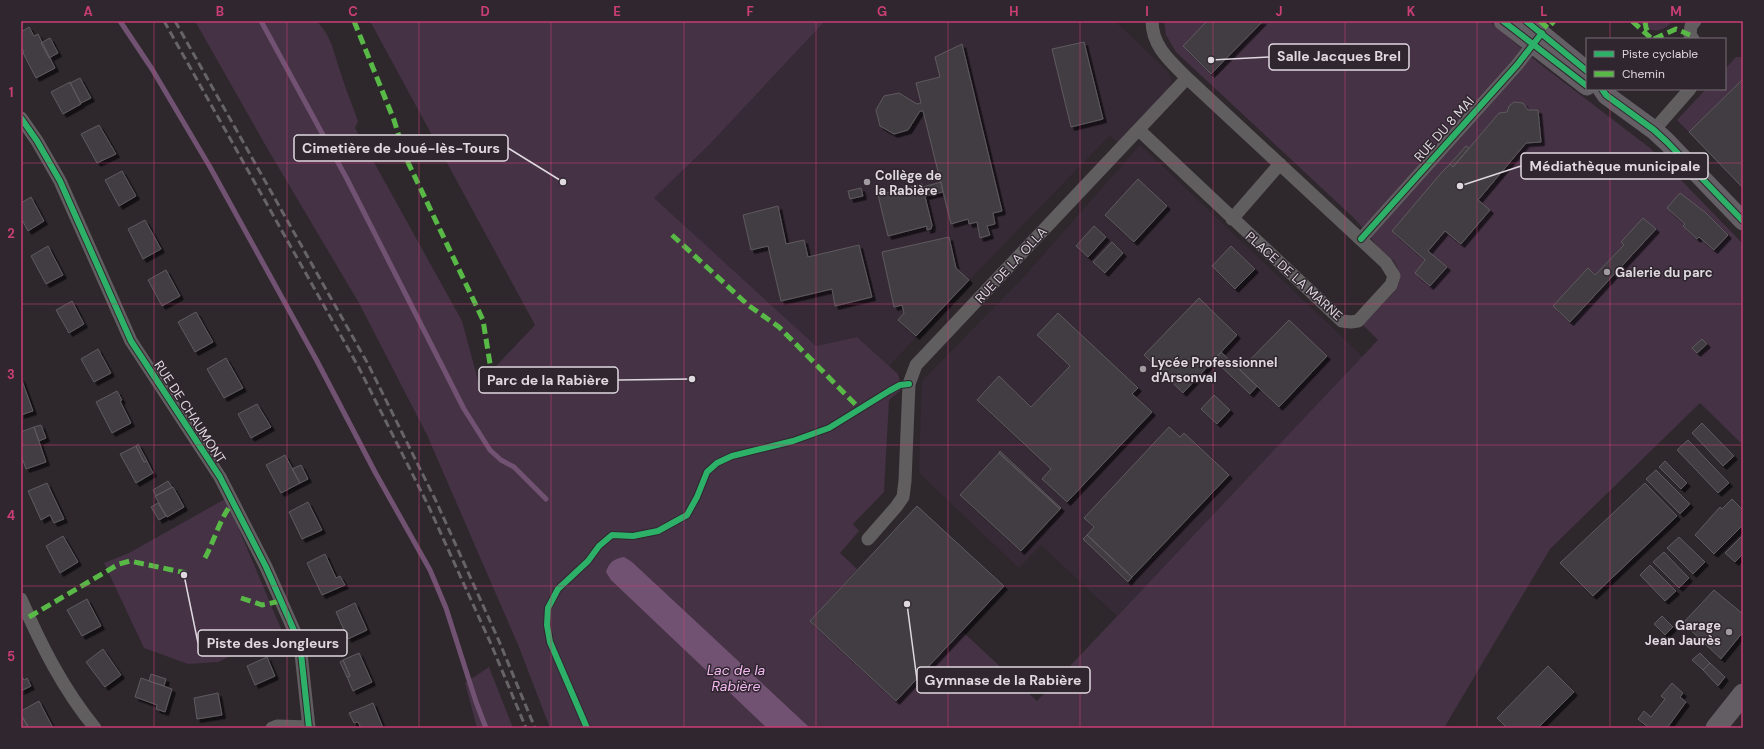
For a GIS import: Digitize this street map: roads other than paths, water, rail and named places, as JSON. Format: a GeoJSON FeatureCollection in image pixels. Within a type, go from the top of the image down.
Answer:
{"type":"FeatureCollection","features":[{"type":"Feature","properties":{"kind":"main road"},"geometry":{"type":"LineString","coordinates":[[1503,21],[1537,39],[1586,70]]}},
{"type":"Feature","properties":{"kind":"main road"},"geometry":{"type":"LineString","coordinates":[[1526,21],[1537,39],[1586,85]]}},
{"type":"Feature","properties":{"kind":"main road"},"geometry":{"type":"LineString","coordinates":[[1600,91],[1654,130],[1742,216]]}},
{"type":"Feature","properties":{"kind":"main road"},"geometry":{"type":"LineString","coordinates":[[1716,728],[1743,694]]}},
{"type":"Feature","properties":{"kind":"street"},"geometry":{"type":"LineString","coordinates":[[1152,21],[1152,30],[1157,44],[1165,56],[1187,78]]}},
{"type":"Feature","properties":{"kind":"street"},"geometry":{"type":"LineString","coordinates":[[1692,38],[1690,35],[1691,26],[1695,21]]}},
{"type":"Feature","properties":{"kind":"street","name":"RUE DU 8 MAI"},"geometry":{"type":"LineString","coordinates":[[1361,239],[1517,65],[1537,39]]}},
{"type":"Feature","properties":{"kind":"street","name":"RUE DE LA OLLA"},"geometry":{"type":"LineString","coordinates":[[868,539],[903,497],[909,384],[916,365],[1187,78]]}},
{"type":"Feature","properties":{"kind":"street","name":"PLACE DE LA MARNE"},"geometry":{"type":"LineString","coordinates":[[1138,130],[1342,321],[1358,322],[1391,285],[1394,276],[1386,263],[1187,78]]}},
{"type":"Feature","properties":{"kind":"street"},"geometry":{"type":"LineString","coordinates":[[1654,130],[1689,90]]}},
{"type":"Feature","properties":{"kind":"street","name":"RUE DE CHAUMONT"},"geometry":{"type":"LineString","coordinates":[[21,118],[37,141],[60,181],[131,341],[220,477],[266,567],[300,644],[309,728]]}},
{"type":"Feature","properties":{"kind":"street"},"geometry":{"type":"LineString","coordinates":[[1232,219],[1280,164]]}},
{"type":"Feature","properties":{"kind":"street"},"geometry":{"type":"LineString","coordinates":[[21,599],[63,685],[95,728]]}},
{"type":"Feature","properties":{"kind":"street"},"geometry":{"type":"LineString","coordinates":[[272,728],[277,726],[309,728]]}},
{"type":"Feature","properties":{"kind":"water","name":"Lac de la Rabière"},"geometry":{"type":"Polygon","coordinates":[[[624,557],[632,562],[810,728],[767,728],[611,580],[606,572],[610,563],[624,557]]]}},
{"type":"Feature","properties":{"kind":"waterway"},"geometry":{"type":"LineString","coordinates":[[120,21],[152,69],[210,167],[317,361],[375,472],[430,570],[446,608],[476,702],[486,728]]}},
{"type":"Feature","properties":{"kind":"waterway"},"geometry":{"type":"LineString","coordinates":[[261,21],[347,179],[464,409],[490,450],[501,460],[514,467],[546,499]]}},
{"type":"Feature","properties":{"kind":"railway"},"geometry":{"type":"LineString","coordinates":[[164,21],[359,368],[428,505],[491,644],[526,728]]}},
{"type":"Feature","properties":{"kind":"railway"},"geometry":{"type":"LineString","coordinates":[[175,21],[368,364],[436,501],[499,641],[535,728]]}},
{"type":"Feature","properties":{"kind":"place","name":"Salle Jacques Brel"},"geometry":{"type":"Point","coordinates":[1211,60]}},
{"type":"Feature","properties":{"kind":"place","name":"Cimetière de Joué-lès-Tours"},"geometry":{"type":"Point","coordinates":[563,182]}},
{"type":"Feature","properties":{"kind":"place","name":"Collège de la Rabière"},"geometry":{"type":"Point","coordinates":[867,182]}},
{"type":"Feature","properties":{"kind":"place","name":"Médiathèque municipale"},"geometry":{"type":"Point","coordinates":[1460,186]}},
{"type":"Feature","properties":{"kind":"place","name":"Galerie du parc"},"geometry":{"type":"Point","coordinates":[1607,272]}},
{"type":"Feature","properties":{"kind":"place","name":"Lycée Professionnel d'Arsonval"},"geometry":{"type":"Point","coordinates":[1143,369]}},
{"type":"Feature","properties":{"kind":"place","name":"Parc de la Rabière"},"geometry":{"type":"Point","coordinates":[692,379]}},
{"type":"Feature","properties":{"kind":"place","name":"Piste des Jongleurs"},"geometry":{"type":"Point","coordinates":[184,575]}},
{"type":"Feature","properties":{"kind":"place","name":"Gymnase de la Rabière"},"geometry":{"type":"Point","coordinates":[907,604]}},
{"type":"Feature","properties":{"kind":"place","name":"Garage Jean Jaurès"},"geometry":{"type":"Point","coordinates":[1729,632]}}]}
